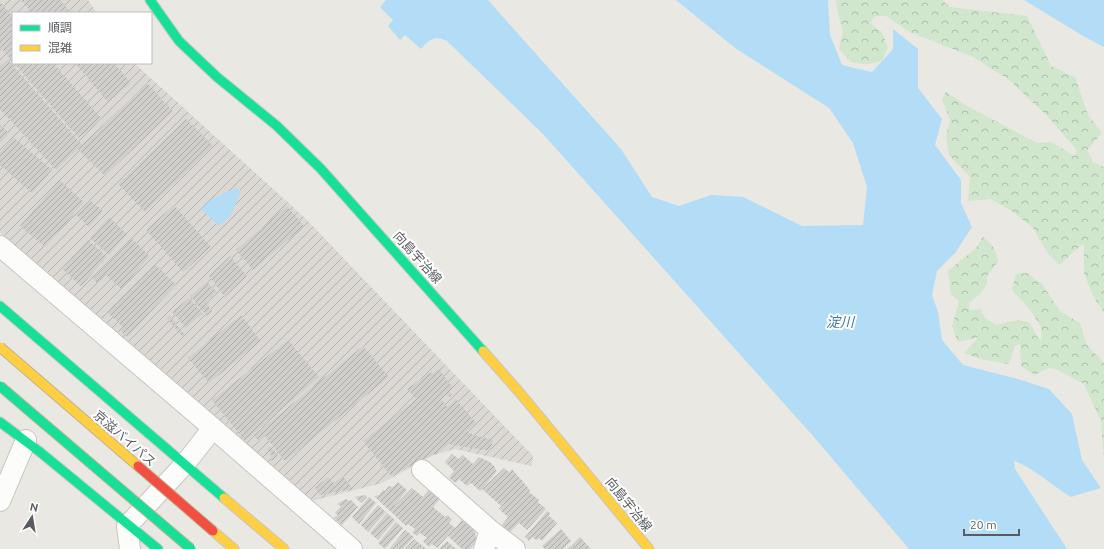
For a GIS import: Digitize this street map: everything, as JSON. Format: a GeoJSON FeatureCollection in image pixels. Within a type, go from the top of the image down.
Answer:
{"type":"FeatureCollection","features":[{"type":"Feature","properties":{"kind":"main road","name":"向島宇治線"},"geometry":{"type":"LineString","coordinates":[[150,0],[180,41],[217,77],[277,126],[321,169],[520,393],[649,549]]}},
{"type":"Feature","properties":{"kind":"main road"},"geometry":{"type":"LineString","coordinates":[[0,306],[284,549]]}},
{"type":"Feature","properties":{"kind":"main road","name":"京滋バイパス"},"geometry":{"type":"LineString","coordinates":[[0,347],[234,549]]}},
{"type":"Feature","properties":{"kind":"main road"},"geometry":{"type":"LineString","coordinates":[[0,386],[191,549]]}},
{"type":"Feature","properties":{"kind":"main road"},"geometry":{"type":"LineString","coordinates":[[0,422],[26,440],[127,526],[158,549]]}},
{"type":"Feature","properties":{"kind":"street"},"geometry":{"type":"LineString","coordinates":[[0,246],[352,549]]}},
{"type":"Feature","properties":{"kind":"street"},"geometry":{"type":"LineString","coordinates":[[130,549],[127,526],[184,465],[213,428]]}},
{"type":"Feature","properties":{"kind":"street"},"geometry":{"type":"LineString","coordinates":[[0,501],[26,440]]}},
{"type":"Feature","properties":{"kind":"street"},"geometry":{"type":"LineString","coordinates":[[422,470],[487,540],[515,549]]}},
{"type":"Feature","properties":{"kind":"shaded area"},"geometry":{"type":"Polygon","coordinates":[[[0,0],[88,0],[96,12],[12,12],[12,64],[135,64],[304,217],[533,456],[532,466],[455,449],[434,455],[382,483],[312,501],[0,233],[0,0]]]}},
{"type":"Feature","properties":{"kind":"green space"},"geometry":{"type":"Polygon","coordinates":[[[836,0],[942,0],[950,7],[1027,16],[1051,66],[1075,77],[1088,115],[1102,133],[1087,150],[1093,162],[1104,167],[1104,313],[1093,296],[1084,273],[1084,244],[1074,251],[1060,265],[1048,254],[1033,228],[1013,212],[991,199],[968,201],[970,177],[949,155],[946,136],[950,120],[942,99],[946,92],[967,106],[1037,143],[1051,142],[1075,156],[1077,150],[1047,116],[1008,79],[973,57],[910,32],[886,16],[876,16],[870,23],[882,32],[888,48],[881,61],[869,64],[852,63],[839,49],[843,32],[836,0]]]}},
{"type":"Feature","properties":{"kind":"green space"},"geometry":{"type":"Polygon","coordinates":[[[983,237],[994,248],[998,262],[987,276],[987,283],[981,293],[969,303],[969,310],[980,309],[985,318],[997,325],[1015,321],[1028,322],[1042,341],[1041,327],[1031,311],[1012,290],[1016,274],[1027,273],[1042,284],[1060,311],[1080,323],[1087,345],[1104,363],[1104,460],[1101,421],[1084,384],[1056,369],[1048,368],[1035,375],[1021,366],[1020,344],[1015,345],[1009,364],[980,359],[964,353],[979,337],[958,342],[952,326],[959,301],[951,294],[948,271],[976,248],[983,237]]]}},
{"type":"Feature","properties":{"kind":"water","name":"淀川"},"geometry":{"type":"Polygon","coordinates":[[[386,0],[488,0],[621,149],[652,197],[679,206],[711,195],[743,197],[802,226],[863,225],[867,187],[853,143],[829,108],[735,48],[676,0],[828,0],[830,35],[842,65],[872,72],[893,49],[893,29],[918,49],[918,88],[942,119],[935,145],[961,180],[961,203],[972,227],[955,253],[937,271],[932,295],[938,312],[942,340],[963,365],[1018,379],[1049,389],[1072,414],[1082,460],[1101,488],[1071,497],[1029,468],[1014,461],[1015,469],[1067,549],[909,549],[813,436],[543,134],[447,41],[439,38],[432,39],[421,49],[405,35],[400,40],[388,26],[393,20],[380,7],[386,0]]]}},
{"type":"Feature","properties":{"kind":"water"},"geometry":{"type":"Polygon","coordinates":[[[1024,0],[1104,0],[1104,47],[1083,36],[1024,0]]]}},
{"type":"Feature","properties":{"kind":"water"},"geometry":{"type":"Polygon","coordinates":[[[236,188],[241,191],[230,217],[219,226],[201,209],[213,198],[236,188]]]}},
{"type":"Feature","properties":{"kind":"building"},"geometry":{"type":"Polygon","coordinates":[[[21,0],[60,0],[70,12],[31,12],[21,0]]]}},
{"type":"Feature","properties":{"kind":"building"},"geometry":{"type":"Polygon","coordinates":[[[0,2],[12,16],[12,61],[0,47],[0,2]]]}},
{"type":"Feature","properties":{"kind":"building"},"geometry":{"type":"Polygon","coordinates":[[[8,60],[82,145],[147,83],[173,111],[105,176],[78,149],[56,170],[0,109],[0,66],[8,60]]]}},
{"type":"Feature","properties":{"kind":"building"},"geometry":{"type":"Polygon","coordinates":[[[15,64],[54,64],[102,119],[79,138],[15,64]]]}},
{"type":"Feature","properties":{"kind":"building"},"geometry":{"type":"Polygon","coordinates":[[[76,64],[115,64],[131,83],[108,102],[76,64]]]}},
{"type":"Feature","properties":{"kind":"building"},"geometry":{"type":"Polygon","coordinates":[[[186,119],[213,146],[145,212],[118,184],[186,119]]]}},
{"type":"Feature","properties":{"kind":"building"},"geometry":{"type":"Polygon","coordinates":[[[0,125],[9,133],[0,143],[0,125]]]}},
{"type":"Feature","properties":{"kind":"building"},"geometry":{"type":"Polygon","coordinates":[[[13,137],[52,170],[32,193],[0,165],[0,153],[13,137]]]}},
{"type":"Feature","properties":{"kind":"building"},"geometry":{"type":"Polygon","coordinates":[[[59,180],[84,202],[45,247],[20,226],[59,180]]]}},
{"type":"Feature","properties":{"kind":"building"},"geometry":{"type":"Polygon","coordinates":[[[90,200],[103,211],[89,227],[76,215],[90,200]]]}},
{"type":"Feature","properties":{"kind":"building"},"geometry":{"type":"Polygon","coordinates":[[[174,205],[211,247],[183,272],[146,230],[174,205]]]}},
{"type":"Feature","properties":{"kind":"building"},"geometry":{"type":"Polygon","coordinates":[[[287,206],[304,226],[253,270],[236,250],[287,206]]]}},
{"type":"Feature","properties":{"kind":"building"},"geometry":{"type":"Polygon","coordinates":[[[109,217],[127,234],[109,255],[90,238],[109,217]]]}},
{"type":"Feature","properties":{"kind":"building"},"geometry":{"type":"Polygon","coordinates":[[[132,239],[150,256],[121,289],[105,274],[97,283],[93,279],[132,239]]]}},
{"type":"Feature","properties":{"kind":"building"},"geometry":{"type":"Polygon","coordinates":[[[88,240],[107,257],[81,286],[62,269],[88,240]]]}},
{"type":"Feature","properties":{"kind":"building"},"geometry":{"type":"Polygon","coordinates":[[[230,256],[247,276],[225,297],[209,276],[230,256]]]}},
{"type":"Feature","properties":{"kind":"building"},"geometry":{"type":"Polygon","coordinates":[[[155,264],[176,285],[127,337],[120,331],[123,327],[107,312],[155,264]]]}},
{"type":"Feature","properties":{"kind":"building"},"geometry":{"type":"Polygon","coordinates":[[[207,282],[217,292],[206,302],[212,311],[207,316],[190,296],[207,282]]]}},
{"type":"Feature","properties":{"kind":"building"},"geometry":{"type":"Polygon","coordinates":[[[189,298],[203,313],[186,328],[172,312],[189,298]]]}},
{"type":"Feature","properties":{"kind":"building"},"geometry":{"type":"Polygon","coordinates":[[[241,315],[261,341],[209,383],[188,358],[241,315]]]}},
{"type":"Feature","properties":{"kind":"building"},"geometry":{"type":"Polygon","coordinates":[[[170,316],[185,335],[183,337],[167,319],[170,316]]]}},
{"type":"Feature","properties":{"kind":"building"},"geometry":{"type":"Polygon","coordinates":[[[288,340],[319,377],[245,441],[212,400],[288,340]]]}},
{"type":"Feature","properties":{"kind":"building"},"geometry":{"type":"Polygon","coordinates":[[[363,346],[389,377],[285,461],[265,436],[259,442],[254,435],[363,346]]]}},
{"type":"Feature","properties":{"kind":"building"},"geometry":{"type":"Polygon","coordinates":[[[439,369],[453,388],[449,391],[452,395],[449,397],[446,394],[441,399],[447,407],[456,399],[476,423],[467,431],[473,435],[493,440],[490,451],[449,444],[440,451],[391,476],[363,441],[416,399],[407,389],[431,372],[432,374],[439,369]]]}},
{"type":"Feature","properties":{"kind":"building"},"geometry":{"type":"Polygon","coordinates":[[[270,446],[278,455],[272,461],[270,458],[272,456],[267,449],[270,446]]]}},
{"type":"Feature","properties":{"kind":"building"},"geometry":{"type":"Polygon","coordinates":[[[452,454],[459,459],[463,455],[473,464],[479,457],[490,462],[495,467],[497,471],[483,488],[504,468],[509,472],[512,469],[530,490],[529,492],[539,500],[538,502],[546,509],[527,530],[519,523],[509,533],[501,526],[513,511],[508,517],[499,509],[506,501],[501,506],[482,489],[480,491],[471,483],[467,486],[459,479],[456,483],[449,478],[454,471],[445,462],[452,454]]]}},
{"type":"Feature","properties":{"kind":"building"},"geometry":{"type":"Polygon","coordinates":[[[343,476],[353,489],[320,495],[315,488],[328,477],[334,483],[343,476]]]}},
{"type":"Feature","properties":{"kind":"building"},"geometry":{"type":"Polygon","coordinates":[[[398,482],[407,490],[394,506],[412,488],[423,497],[429,489],[440,499],[433,507],[445,517],[447,515],[452,519],[449,523],[455,528],[437,548],[432,544],[429,547],[423,541],[427,538],[420,533],[417,536],[412,532],[415,529],[408,524],[406,526],[374,496],[379,495],[383,490],[385,491],[389,486],[393,487],[398,482]]]}},
{"type":"Feature","properties":{"kind":"building"},"geometry":{"type":"Polygon","coordinates":[[[365,495],[367,497],[361,503],[355,497],[365,495]]]}},
{"type":"Feature","properties":{"kind":"building"},"geometry":{"type":"Polygon","coordinates":[[[369,497],[376,503],[359,524],[352,517],[369,497]]]}},
{"type":"Feature","properties":{"kind":"building"},"geometry":{"type":"Polygon","coordinates":[[[346,499],[349,501],[351,500],[358,507],[342,525],[334,518],[338,515],[335,513],[341,506],[337,504],[346,499]]]}},
{"type":"Feature","properties":{"kind":"building"},"geometry":{"type":"Polygon","coordinates":[[[378,505],[386,512],[368,532],[361,525],[378,505]]]}},
{"type":"Feature","properties":{"kind":"building"},"geometry":{"type":"Polygon","coordinates":[[[547,511],[550,513],[549,516],[557,523],[542,541],[539,538],[537,540],[532,537],[529,541],[525,537],[547,511]]]}},
{"type":"Feature","properties":{"kind":"building"},"geometry":{"type":"Polygon","coordinates":[[[387,513],[395,520],[378,540],[370,533],[387,513]]]}},
{"type":"Feature","properties":{"kind":"building"},"geometry":{"type":"Polygon","coordinates":[[[463,519],[474,528],[477,542],[470,549],[462,549],[448,536],[463,519]]]}},
{"type":"Feature","properties":{"kind":"building"},"geometry":{"type":"Polygon","coordinates":[[[396,522],[403,528],[385,549],[378,543],[396,522]]]}},
{"type":"Feature","properties":{"kind":"building"},"geometry":{"type":"Polygon","coordinates":[[[561,529],[571,541],[563,549],[545,549],[542,546],[561,529]]]}},
{"type":"Feature","properties":{"kind":"building"},"geometry":{"type":"Polygon","coordinates":[[[405,530],[414,537],[403,549],[389,549],[405,530]]]}},
{"type":"Feature","properties":{"kind":"building"},"geometry":{"type":"Polygon","coordinates":[[[580,537],[591,549],[567,549],[573,544],[580,537]]]}},
{"type":"Feature","properties":{"kind":"building"},"geometry":{"type":"Polygon","coordinates":[[[414,539],[424,547],[426,549],[405,549],[414,539]]]}},
{"type":"Feature","properties":{"kind":"building"},"geometry":{"type":"Polygon","coordinates":[[[447,541],[456,549],[439,549],[447,541]]]}},
{"type":"Feature","properties":{"kind":"traffic: fast"},"geometry":{"type":"LineString","coordinates":[[150,0],[179,41],[217,77],[277,126],[321,169],[483,351]]}},
{"type":"Feature","properties":{"kind":"traffic: fast"},"geometry":{"type":"LineString","coordinates":[[0,306],[224,498]]}},
{"type":"Feature","properties":{"kind":"traffic: fast"},"geometry":{"type":"LineString","coordinates":[[0,386],[191,549]]}},
{"type":"Feature","properties":{"kind":"traffic: fast"},"geometry":{"type":"LineString","coordinates":[[0,422],[40,452],[158,549]]}},
{"type":"Feature","properties":{"kind":"traffic: slow"},"geometry":{"type":"LineString","coordinates":[[0,347],[138,466]]}},
{"type":"Feature","properties":{"kind":"traffic: slow"},"geometry":{"type":"LineString","coordinates":[[483,351],[520,393],[649,549]]}},
{"type":"Feature","properties":{"kind":"traffic: slow"},"geometry":{"type":"LineString","coordinates":[[224,498],[284,549]]}},
{"type":"Feature","properties":{"kind":"traffic: slow"},"geometry":{"type":"LineString","coordinates":[[213,531],[234,549]]}},
{"type":"Feature","properties":{"kind":"traffic: jam"},"geometry":{"type":"LineString","coordinates":[[138,466],[213,531]]}}]}
